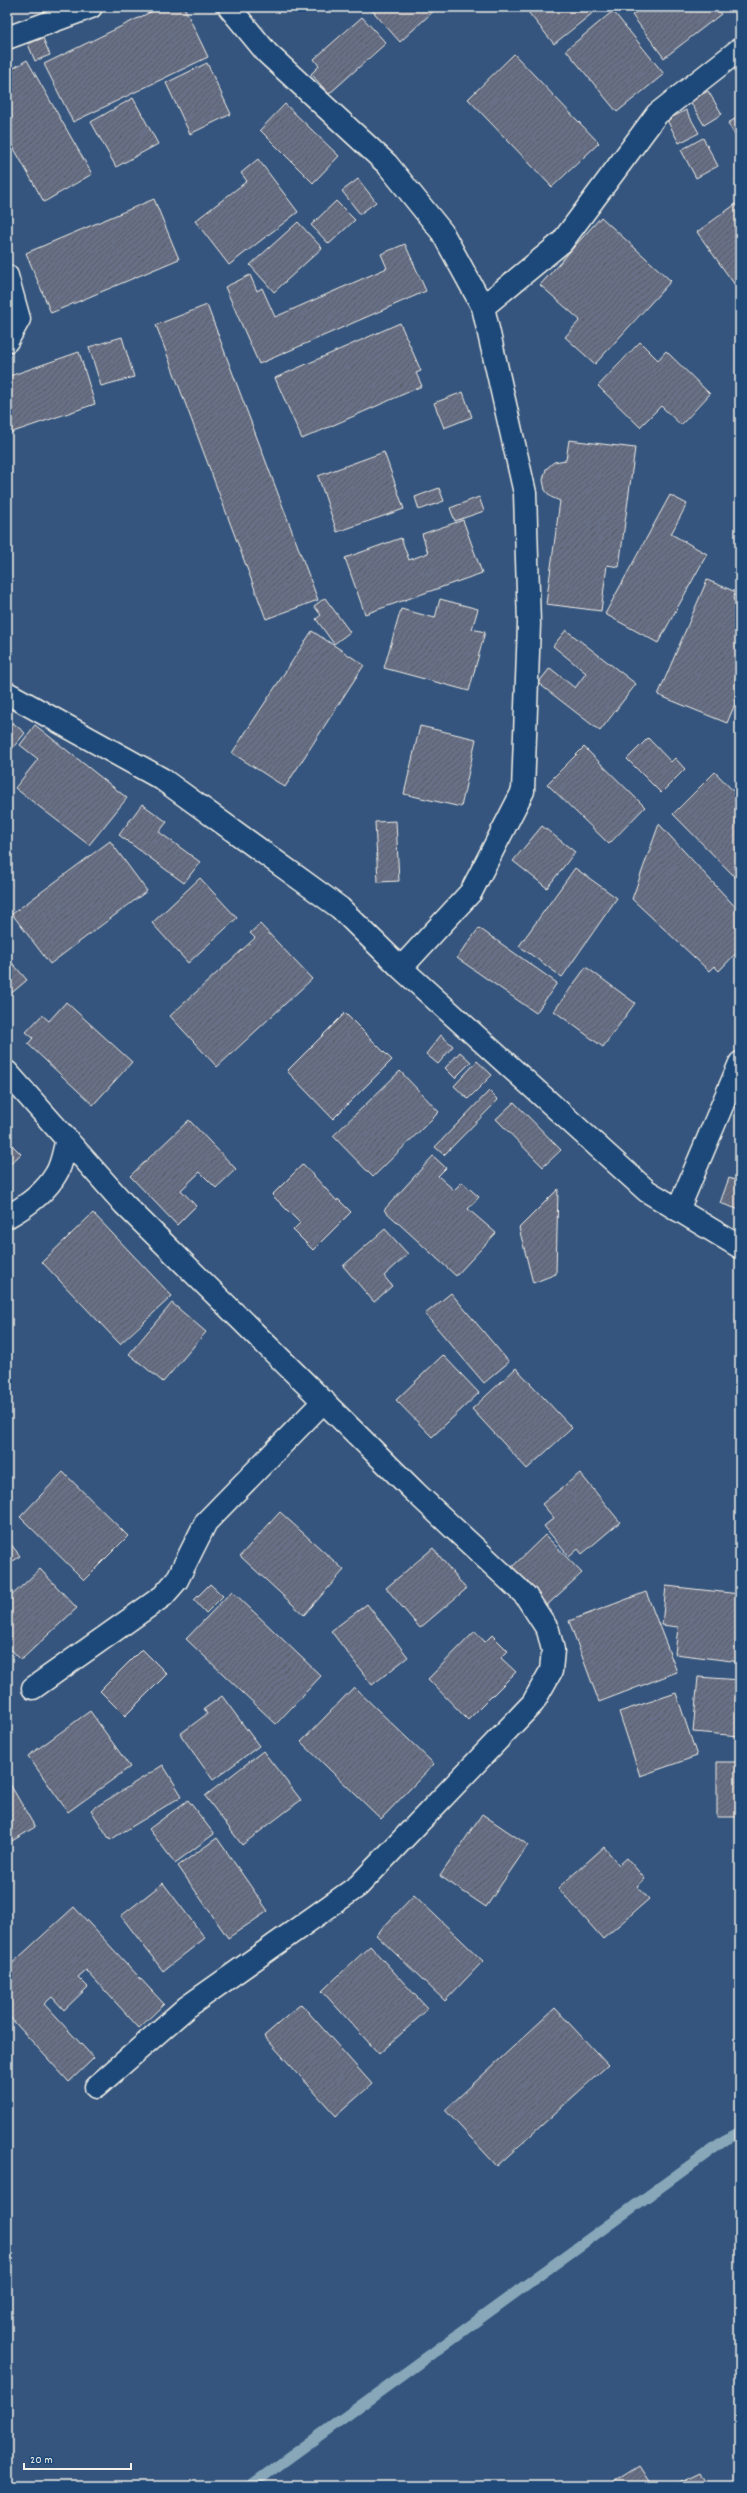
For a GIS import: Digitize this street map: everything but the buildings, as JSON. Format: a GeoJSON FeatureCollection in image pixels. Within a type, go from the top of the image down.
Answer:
{"type":"FeatureCollection","features":[{"type":"Feature","properties":{"kind":"street"},"geometry":{"type":"LineString","coordinates":[[7,38],[91,7]]}},
{"type":"Feature","properties":{"kind":"street"},"geometry":{"type":"LineString","coordinates":[[229,7],[267,53],[388,164],[442,232],[483,307],[525,493],[529,624],[523,791],[471,892],[401,968]]}},
{"type":"Feature","properties":{"kind":"street"},"geometry":{"type":"LineString","coordinates":[[483,307],[562,242],[657,114],[740,50]]}},
{"type":"Feature","properties":{"kind":"street"},"geometry":{"type":"LineString","coordinates":[[7,276],[19,319],[7,341]]}},
{"type":"Feature","properties":{"kind":"street"},"geometry":{"type":"LineString","coordinates":[[7,693],[162,779],[340,908],[401,968],[647,1191],[740,1247]]}},
{"type":"Feature","properties":{"kind":"street"},"geometry":{"type":"LineString","coordinates":[[678,1210],[740,1063]]}},
{"type":"Feature","properties":{"kind":"street"},"geometry":{"type":"LineString","coordinates":[[7,1072],[124,1204],[415,1492],[526,1596],[548,1630],[553,1650],[551,1671],[533,1703],[358,1886],[187,2007],[96,2087]]}},
{"type":"Feature","properties":{"kind":"street"},"geometry":{"type":"LineString","coordinates":[[7,1217],[21,1209],[45,1189],[57,1174],[67,1139]]}},
{"type":"Feature","properties":{"kind":"street"},"geometry":{"type":"LineString","coordinates":[[33,1688],[163,1596],[177,1580],[206,1522],[324,1401]]}},
{"type":"Feature","properties":{"kind":"waterway"},"geometry":{"type":"LineString","coordinates":[[250,2486],[725,2140],[740,2132]]}}]}
